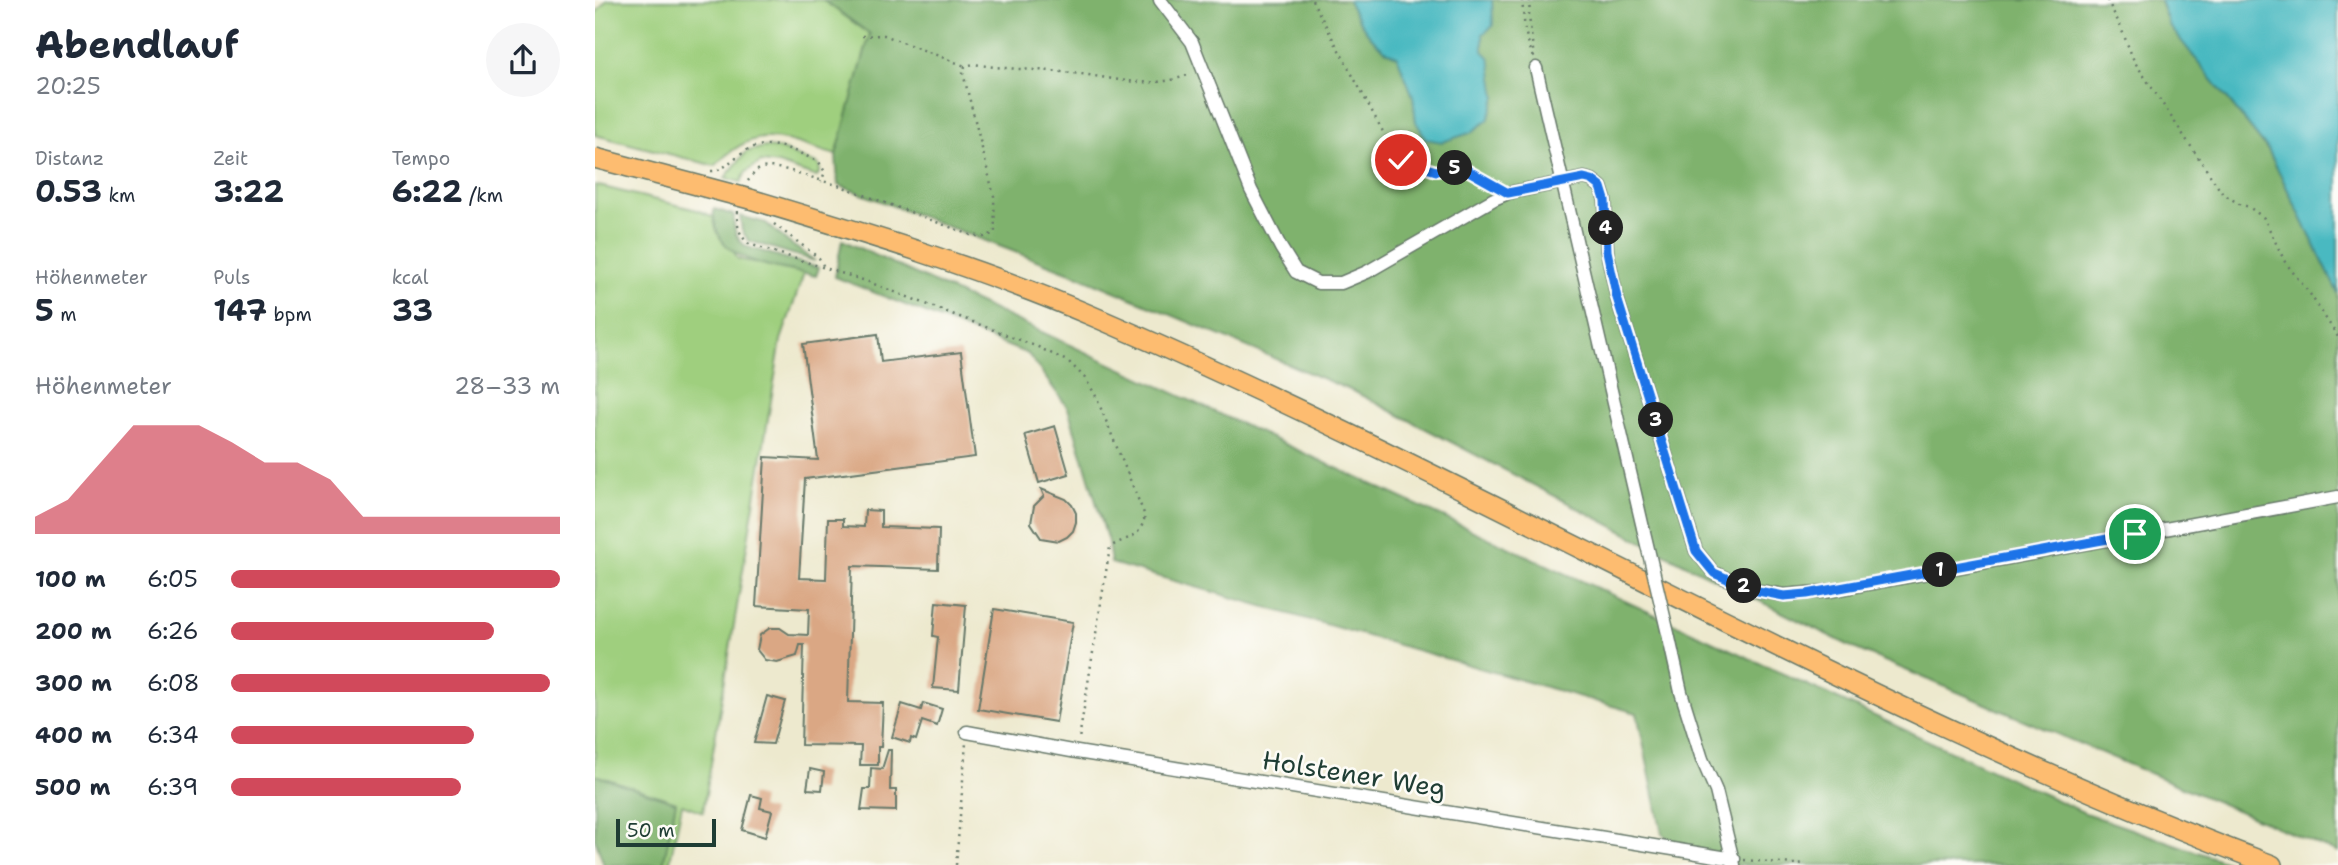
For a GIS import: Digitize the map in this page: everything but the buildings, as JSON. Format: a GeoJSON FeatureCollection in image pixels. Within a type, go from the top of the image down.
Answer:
{"type":"FeatureCollection","features":[{"type":"Feature","properties":{"kind":"main road"},"geometry":{"type":"LineString","coordinates":[[595,158],[750,199],[945,260],[1087,314],[1294,408],[1927,718],[2165,824],[2271,865]]}},
{"type":"Feature","properties":{"kind":"street"},"geometry":{"type":"LineString","coordinates":[[1160,0],[1192,42],[1251,190],[1281,248],[1296,272],[1318,283],[1342,283],[1367,272],[1472,210],[1508,193],[1584,178],[1601,187],[1605,200],[1607,251],[1617,298],[1696,551],[1714,573],[1753,590],[1784,596],[1830,590],[2338,497]]}},
{"type":"Feature","properties":{"kind":"street"},"geometry":{"type":"LineString","coordinates":[[1536,68],[1681,692],[1702,759],[1716,791],[1734,862]]}},
{"type":"Feature","properties":{"kind":"street","name":"Holstener Weg"},"geometry":{"type":"LineString","coordinates":[[967,732],[1734,862]]}},
{"type":"Feature","properties":{"kind":"path"},"geometry":{"type":"LineString","coordinates":[[1312,0],[1395,154],[1401,160],[1436,171],[1456,168],[1467,170],[1508,193]]}},
{"type":"Feature","properties":{"kind":"path"},"geometry":{"type":"LineString","coordinates":[[1522,0],[1524,31],[1536,68]]}},
{"type":"Feature","properties":{"kind":"path"},"geometry":{"type":"LineString","coordinates":[[1530,0],[1529,16],[1536,68]]}},
{"type":"Feature","properties":{"kind":"path"},"geometry":{"type":"LineString","coordinates":[[2107,0],[2134,61],[2222,193],[2264,218],[2285,262],[2338,337]]}},
{"type":"Feature","properties":{"kind":"path"},"geometry":{"type":"LineString","coordinates":[[862,36],[884,36],[965,66],[975,64],[1073,73],[1141,84],[1180,78],[1203,68]]}},
{"type":"Feature","properties":{"kind":"path"},"geometry":{"type":"LineString","coordinates":[[908,210],[971,235],[985,237],[995,233],[994,196],[963,73],[965,66]]}},
{"type":"Feature","properties":{"kind":"path"},"geometry":{"type":"LineString","coordinates":[[705,170],[723,169],[749,148],[765,143],[819,162],[825,172],[821,182]]}},
{"type":"Feature","properties":{"kind":"path"},"geometry":{"type":"LineString","coordinates":[[766,221],[776,225],[819,258],[824,267],[1038,347],[1069,362],[1084,377],[1095,394],[1145,516],[1142,529],[1137,535],[1110,547],[1077,752]]}},
{"type":"Feature","properties":{"kind":"path"},"geometry":{"type":"LineString","coordinates":[[956,865],[967,732]]}},
{"type":"Feature","properties":{"kind":"path"},"geometry":{"type":"LineString","coordinates":[[1734,862],[1806,865]]}},
{"type":"Feature","properties":{"kind":"green space"},"geometry":{"type":"Polygon","coordinates":[[[607,0],[823,0],[870,34],[836,155],[786,140],[758,139],[730,152],[715,166],[595,135],[595,14],[607,0]]]}},
{"type":"Feature","properties":{"kind":"green space"},"geometry":{"type":"Polygon","coordinates":[[[823,0],[1348,0],[1374,40],[1397,56],[1413,96],[1416,122],[1470,133],[1488,120],[1496,97],[1483,51],[1483,33],[1493,26],[1492,0],[2159,0],[2169,25],[2269,152],[2338,293],[2338,853],[1856,649],[1687,565],[1357,393],[1081,277],[838,185],[836,155],[870,34],[823,0]]]}},
{"type":"Feature","properties":{"kind":"green space"},"geometry":{"type":"Polygon","coordinates":[[[764,147],[777,148],[819,165],[820,171],[817,177],[778,164],[761,162],[746,172],[741,182],[725,178],[746,152],[764,147]]]}},
{"type":"Feature","properties":{"kind":"green space"},"geometry":{"type":"Polygon","coordinates":[[[595,185],[697,210],[714,217],[738,259],[804,273],[781,340],[703,812],[682,804],[669,865],[663,865],[676,802],[595,775],[595,185]]]}},
{"type":"Feature","properties":{"kind":"green space"},"geometry":{"type":"Polygon","coordinates":[[[714,209],[734,215],[736,233],[747,247],[819,268],[816,276],[765,265],[734,252],[723,241],[716,227],[714,209]]]}},
{"type":"Feature","properties":{"kind":"green space"},"geometry":{"type":"Polygon","coordinates":[[[740,216],[766,223],[815,261],[749,241],[742,231],[740,216]]]}},
{"type":"Feature","properties":{"kind":"green space"},"geometry":{"type":"Polygon","coordinates":[[[842,240],[2085,813],[2235,865],[1706,865],[1662,834],[1637,713],[1111,563],[1108,542],[1068,408],[1028,354],[835,277],[842,240]]]}},
{"type":"Feature","properties":{"kind":"green space"},"geometry":{"type":"Polygon","coordinates":[[[595,775],[676,802],[663,865],[604,865],[595,839],[595,775]]]}},
{"type":"Feature","properties":{"kind":"water"},"geometry":{"type":"Polygon","coordinates":[[[1348,0],[1492,0],[1493,26],[1483,34],[1483,51],[1490,58],[1496,97],[1488,120],[1470,133],[1442,142],[1426,139],[1416,122],[1413,96],[1397,56],[1374,40],[1348,0]]]}},
{"type":"Feature","properties":{"kind":"water"},"geometry":{"type":"Polygon","coordinates":[[[2160,0],[2338,0],[2338,293],[2269,151],[2169,25],[2160,0]]]}},
{"type":"Feature","properties":{"kind":"route"},"geometry":{"type":"LineString","coordinates":[[1401,160],[1436,171],[1456,168],[1467,170],[1508,193],[1584,178],[1601,187],[1605,200],[1607,251],[1617,298],[1696,551],[1714,573],[1753,590],[1784,596],[1807,594],[2135,534]]}}]}
